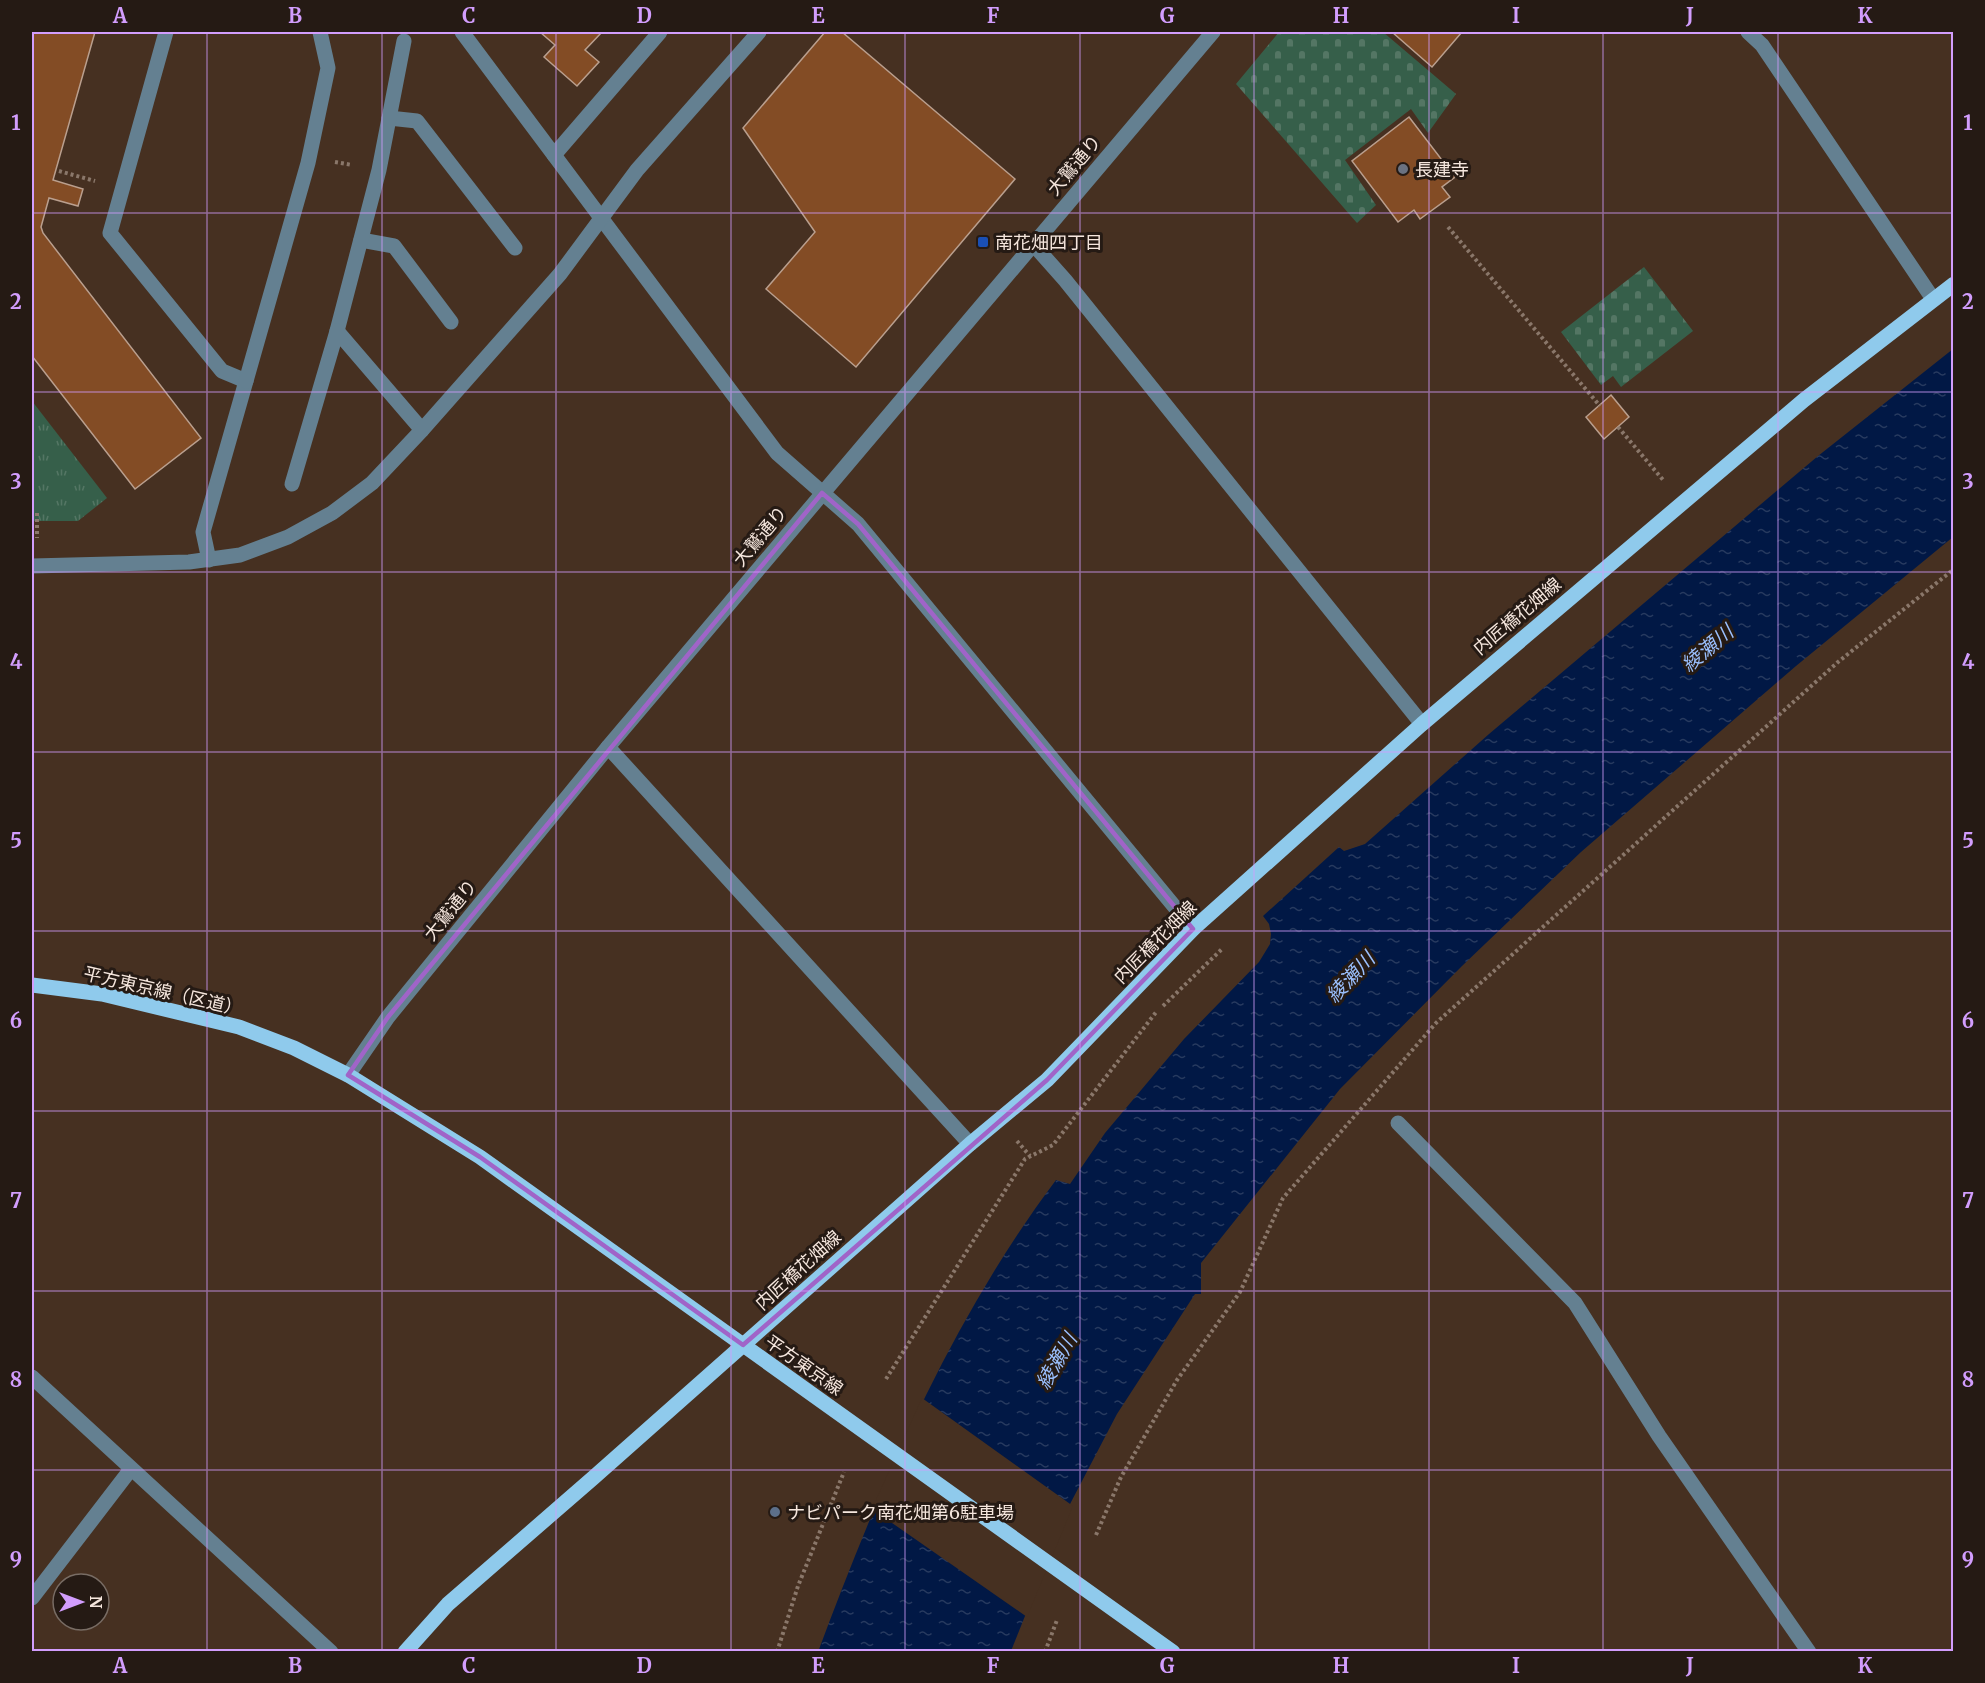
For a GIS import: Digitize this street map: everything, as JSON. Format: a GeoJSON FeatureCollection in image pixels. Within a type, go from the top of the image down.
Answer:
{"type":"FeatureCollection","features":[{"type":"Feature","properties":{"kind":"main road","name":"内匠橋花畑線"},"geometry":{"type":"LineString","coordinates":[[405,1652],[448,1604],[970,1144],[1047,1080],[1192,929],[1422,724],[1804,400],[1953,284]]}},
{"type":"Feature","properties":{"kind":"main road","name":"平方東京線（区道）"},"geometry":{"type":"LineString","coordinates":[[32,985],[102,994],[239,1027],[294,1048],[348,1075]]}},
{"type":"Feature","properties":{"kind":"main road","name":"平方東京線"},"geometry":{"type":"LineString","coordinates":[[348,1075],[480,1157],[1173,1652]]}},
{"type":"Feature","properties":{"kind":"street"},"geometry":{"type":"LineString","coordinates":[[166,32],[110,232],[222,371],[246,381]]}},
{"type":"Feature","properties":{"kind":"street"},"geometry":{"type":"LineString","coordinates":[[209,560],[203,532],[308,158],[328,68],[320,32]]}},
{"type":"Feature","properties":{"kind":"street"},"geometry":{"type":"LineString","coordinates":[[462,32],[777,453],[858,524],[1192,929]]}},
{"type":"Feature","properties":{"kind":"street"},"geometry":{"type":"LineString","coordinates":[[554,155],[660,32]]}},
{"type":"Feature","properties":{"kind":"street"},"geometry":{"type":"LineString","coordinates":[[32,566],[189,562],[240,555],[288,537],[332,513],[372,483],[422,430],[560,274],[599,217],[637,170],[759,32]]}},
{"type":"Feature","properties":{"kind":"street","name":"大鷲通り"},"geometry":{"type":"LineString","coordinates":[[348,1075],[388,1017],[608,747],[1211,32]]}},
{"type":"Feature","properties":{"kind":"street"},"geometry":{"type":"LineString","coordinates":[[1748,32],[1762,45],[1933,299]]}},
{"type":"Feature","properties":{"kind":"street"},"geometry":{"type":"LineString","coordinates":[[292,484],[337,331],[379,170],[404,40]]}},
{"type":"Feature","properties":{"kind":"street"},"geometry":{"type":"LineString","coordinates":[[389,118],[417,121],[515,248]]}},
{"type":"Feature","properties":{"kind":"street"},"geometry":{"type":"LineString","coordinates":[[361,240],[394,246],[451,322]]}},
{"type":"Feature","properties":{"kind":"street"},"geometry":{"type":"LineString","coordinates":[[1034,244],[1422,724]]}},
{"type":"Feature","properties":{"kind":"street"},"geometry":{"type":"LineString","coordinates":[[337,331],[422,430]]}},
{"type":"Feature","properties":{"kind":"street"},"geometry":{"type":"LineString","coordinates":[[608,747],[970,1144]]}},
{"type":"Feature","properties":{"kind":"street"},"geometry":{"type":"LineString","coordinates":[[1398,1123],[1575,1303],[1659,1436],[1809,1652]]}},
{"type":"Feature","properties":{"kind":"street"},"geometry":{"type":"LineString","coordinates":[[32,1377],[331,1652]]}},
{"type":"Feature","properties":{"kind":"street"},"geometry":{"type":"LineString","coordinates":[[32,1598],[131,1469]]}},
{"type":"Feature","properties":{"kind":"path"},"geometry":{"type":"LineString","coordinates":[[308,158],[379,170]]}},
{"type":"Feature","properties":{"kind":"path"},"geometry":{"type":"LineString","coordinates":[[59,171],[122,188]]}},
{"type":"Feature","properties":{"kind":"path"},"geometry":{"type":"LineString","coordinates":[[1448,226],[1600,406]]}},
{"type":"Feature","properties":{"kind":"path"},"geometry":{"type":"LineString","coordinates":[[1618,427],[1683,503]]}},
{"type":"Feature","properties":{"kind":"path"},"geometry":{"type":"LineString","coordinates":[[38,513],[38,542]]}},
{"type":"Feature","properties":{"kind":"path"},"geometry":{"type":"LineString","coordinates":[[1096,1535],[1121,1477],[1177,1380],[1240,1292],[1283,1198],[1436,1023],[1838,662],[1953,569]]}},
{"type":"Feature","properties":{"kind":"path"},"geometry":{"type":"LineString","coordinates":[[886,1378],[1025,1159],[1053,1145],[1157,1011],[1222,948]]}},
{"type":"Feature","properties":{"kind":"path"},"geometry":{"type":"LineString","coordinates":[[777,1652],[798,1586],[844,1472]]}},
{"type":"Feature","properties":{"kind":"path"},"geometry":{"type":"LineString","coordinates":[[1045,1652],[1057,1620]]}},
{"type":"Feature","properties":{"kind":"highlighted area"},"geometry":{"type":"Polygon","coordinates":[[[822,493],[858,524],[1193,929],[1047,1080],[743,1345],[480,1157],[348,1075],[388,1017],[822,493]]]}},
{"type":"Feature","properties":{"kind":"green space"},"geometry":{"type":"Polygon","coordinates":[[[1279,32],[1383,32],[1456,94],[1428,133],[1411,109],[1345,160],[1376,205],[1357,223],[1236,84],[1279,32]]]}},
{"type":"Feature","properties":{"kind":"green space"},"geometry":{"type":"Polygon","coordinates":[[[1644,267],[1693,331],[1621,387],[1613,376],[1601,385],[1561,332],[1644,267]]]}},
{"type":"Feature","properties":{"kind":"green space"},"geometry":{"type":"Polygon","coordinates":[[[32,401],[107,498],[78,521],[32,521],[32,401]]]}},
{"type":"Feature","properties":{"kind":"water","name":"綾瀬川"},"geometry":{"type":"Polygon","coordinates":[[[1953,349],[1953,537],[1796,666],[1581,852],[1462,966],[1340,1089],[1201,1263],[1201,1294],[1195,1294],[1117,1414],[1069,1506],[1011,1651],[818,1652],[892,1468],[950,1348],[983,1290],[1018,1234],[1056,1180],[1070,1184],[1105,1133],[1184,1039],[1259,962],[1270,944],[1271,934],[1269,924],[1263,916],[1339,847],[1344,851],[1365,844],[1489,734],[1818,456],[1953,349]]]}},
{"type":"Feature","properties":{"kind":"pier"},"geometry":{"type":"Polygon","coordinates":[[[922,1398],[1073,1506],[1027,1617],[872,1509],[922,1398]]]}},
{"type":"Feature","properties":{"kind":"building"},"geometry":{"type":"Polygon","coordinates":[[[32,32],[95,32],[53,180],[83,189],[78,206],[49,198],[41,227],[43,233],[201,438],[135,489],[32,356],[32,32]]]}},
{"type":"Feature","properties":{"kind":"building"},"geometry":{"type":"Polygon","coordinates":[[[540,32],[602,32],[585,50],[599,62],[577,86],[544,57],[555,45],[540,32]]]}},
{"type":"Feature","properties":{"kind":"building"},"geometry":{"type":"Polygon","coordinates":[[[825,32],[842,32],[1015,179],[856,367],[766,289],[815,232],[743,128],[825,32]]]}},
{"type":"Feature","properties":{"kind":"building"},"geometry":{"type":"Polygon","coordinates":[[[1392,32],[1462,32],[1432,67],[1392,32]]]}},
{"type":"Feature","properties":{"kind":"building","name":"長建寺"},"geometry":{"type":"Polygon","coordinates":[[[1409,117],[1455,177],[1442,187],[1450,197],[1420,219],[1414,210],[1398,222],[1352,161],[1409,117]]]}},
{"type":"Feature","properties":{"kind":"building"},"geometry":{"type":"Polygon","coordinates":[[[1611,395],[1629,417],[1604,439],[1586,417],[1611,395]]]}},
{"type":"Feature","properties":{"kind":"place","name":"長建寺"},"geometry":{"type":"Point","coordinates":[1403,169]}},
{"type":"Feature","properties":{"kind":"place","name":"南花畑四丁目"},"geometry":{"type":"Point","coordinates":[983,242]}},
{"type":"Feature","properties":{"kind":"place","name":"ナビパーク南花畑第6駐車場"},"geometry":{"type":"Point","coordinates":[775,1512]}}]}
